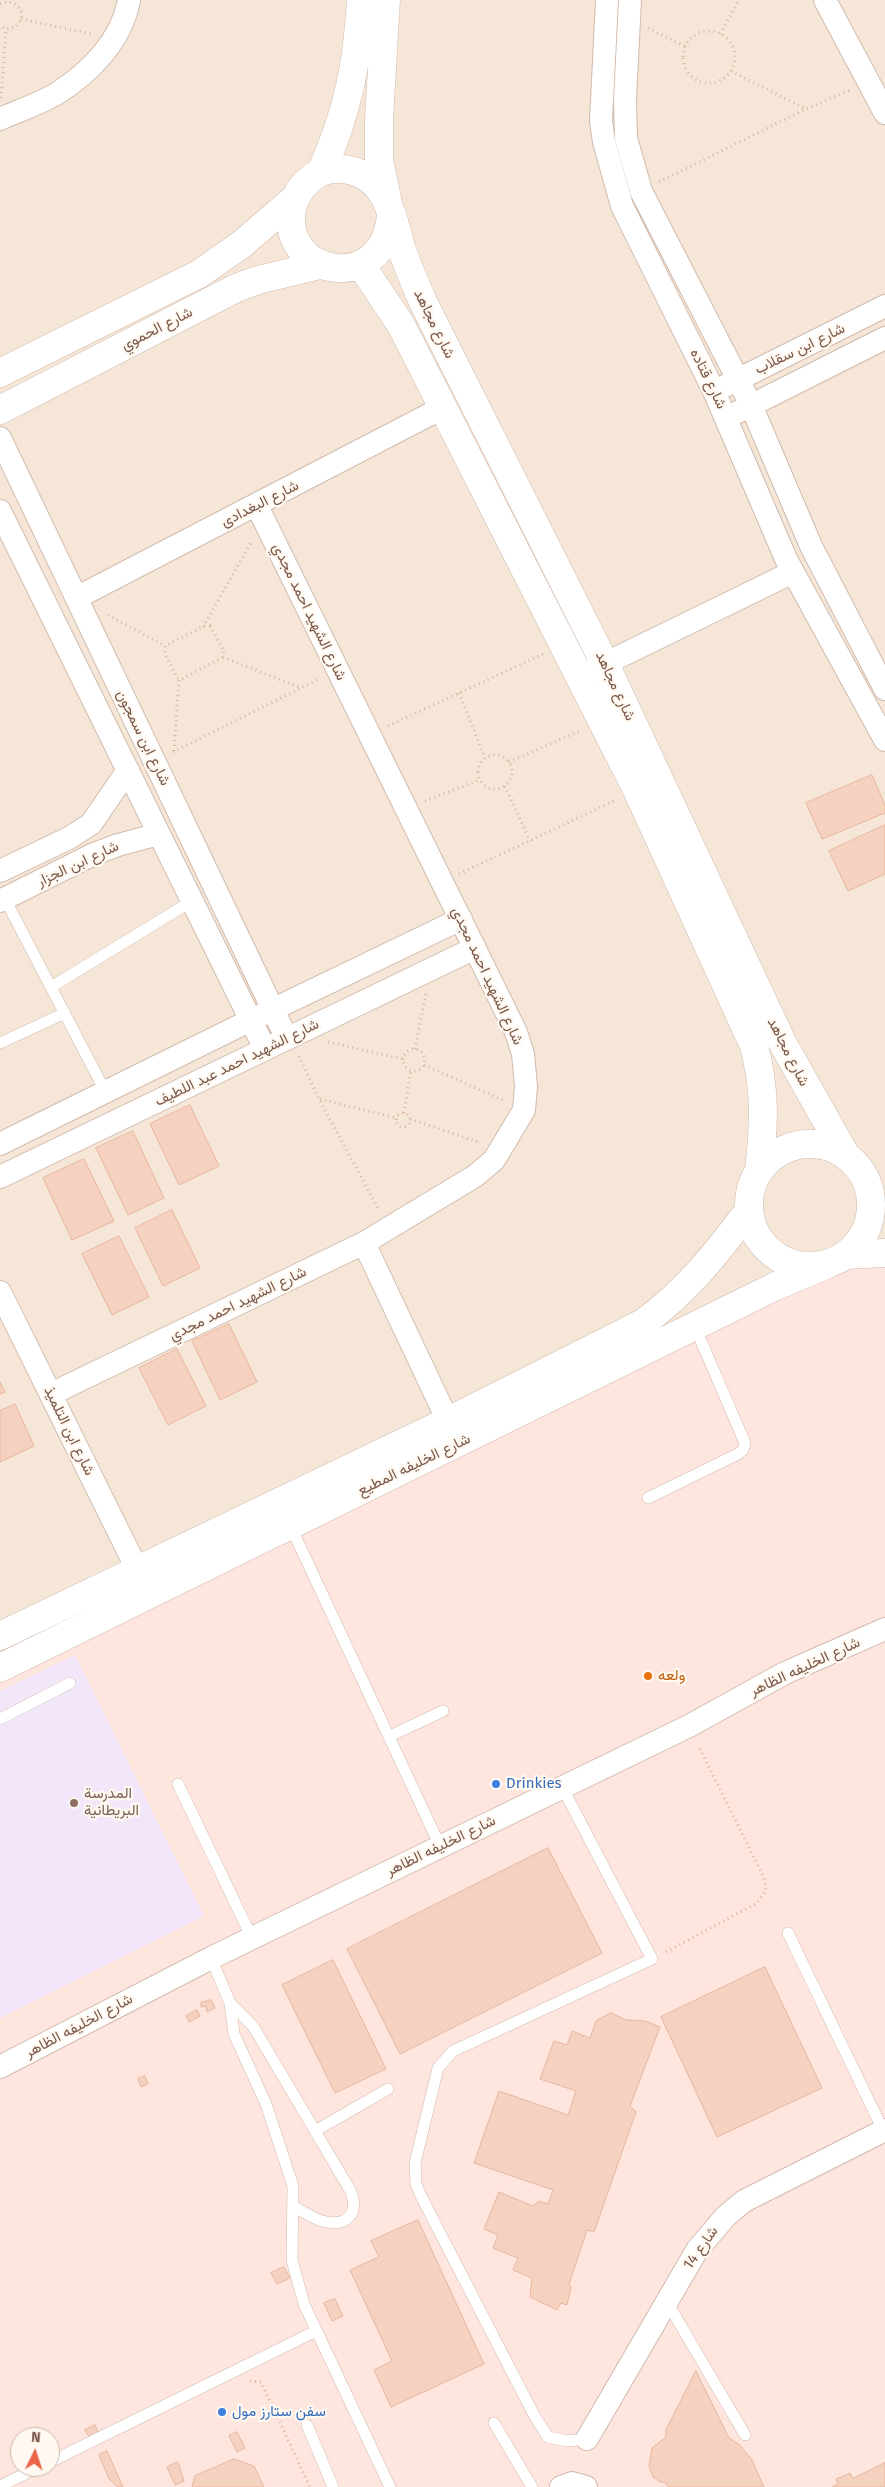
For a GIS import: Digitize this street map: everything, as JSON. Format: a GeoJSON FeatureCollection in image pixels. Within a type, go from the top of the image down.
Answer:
{"type":"FeatureCollection","features":[{"type":"Feature","properties":{"kind":"street"},"geometry":{"type":"LineString","coordinates":[[0,119],[56,94],[87,71],[115,39],[127,12],[129,0]]}},
{"type":"Feature","properties":{"kind":"street"},"geometry":{"type":"LineString","coordinates":[[321,172],[339,129],[352,84],[358,53],[361,0]]}},
{"type":"Feature","properties":{"kind":"street","name":"شارع مجاهد"},"geometry":{"type":"LineString","coordinates":[[386,0],[379,119],[380,160],[389,208],[423,302],[605,664],[782,1042],[852,1161]]}},
{"type":"Feature","properties":{"kind":"street","name":"شارع قتاده"},"geometry":{"type":"LineString","coordinates":[[607,0],[601,121],[612,176],[622,206],[714,391],[793,572],[885,740]]}},
{"type":"Feature","properties":{"kind":"street"},"geometry":{"type":"LineString","coordinates":[[825,0],[885,113]]}},
{"type":"Feature","properties":{"kind":"street","name":"شارع قتاده"},"geometry":{"type":"LineString","coordinates":[[629,9],[625,131],[631,161],[641,191],[751,405],[824,573],[880,666],[885,689]]}},
{"type":"Feature","properties":{"kind":"street"},"geometry":{"type":"LineString","coordinates":[[341,168],[360,172],[377,183],[389,208],[390,230],[384,245],[374,256],[361,264],[348,268],[320,265],[304,253],[294,237],[290,218],[294,199],[301,188],[321,172],[341,168]]}},
{"type":"Feature","properties":{"kind":"street","name":"شارع الحموي"},"geometry":{"type":"LineString","coordinates":[[0,374],[198,274],[242,244],[294,199]]}},
{"type":"Feature","properties":{"kind":"street","name":"شارع مجاهد"},"geometry":{"type":"LineString","coordinates":[[361,264],[401,325],[580,676],[637,790],[754,1046],[762,1075],[764,1095],[764,1122],[759,1171]]}},
{"type":"Feature","properties":{"kind":"street","name":"شارع الحموي"},"geometry":{"type":"LineString","coordinates":[[0,410],[236,288],[258,280],[320,265]]}},
{"type":"Feature","properties":{"kind":"street","name":"شارع ابن سقلاب"},"geometry":{"type":"LineString","coordinates":[[714,391],[885,306]]}},
{"type":"Feature","properties":{"kind":"street","name":"شارع ابن سقلاب"},"geometry":{"type":"LineString","coordinates":[[726,418],[885,338]]}},
{"type":"Feature","properties":{"kind":"street","name":"شارع البغدادى"},"geometry":{"type":"LineString","coordinates":[[76,598],[260,513],[442,408]]}},
{"type":"Feature","properties":{"kind":"street","name":"شارع ابن سمجون"},"geometry":{"type":"LineString","coordinates":[[0,438],[76,598],[164,756],[272,1009],[291,1037]]}},
{"type":"Feature","properties":{"kind":"street","name":"شارع ابن سمجون"},"geometry":{"type":"LineString","coordinates":[[0,510],[265,1049]]}},
{"type":"Feature","properties":{"kind":"street","name":"شارع الشهيد احمد مجدي"},"geometry":{"type":"LineString","coordinates":[[51,1394],[364,1243],[389,1229],[475,1176],[494,1160],[502,1150],[524,1110],[526,1086],[523,1054],[516,1032],[260,513]]}},
{"type":"Feature","properties":{"kind":"street"},"geometry":{"type":"LineString","coordinates":[[793,572],[811,546]]}},
{"type":"Feature","properties":{"kind":"street"},"geometry":{"type":"LineString","coordinates":[[580,676],[793,572],[824,573]]}},
{"type":"Feature","properties":{"kind":"street","name":"شارع ابن الجزار"},"geometry":{"type":"LineString","coordinates":[[0,872],[69,838],[90,824],[128,770]]}},
{"type":"Feature","properties":{"kind":"street","name":"شارع ابن الجزار"},"geometry":{"type":"LineString","coordinates":[[3,900],[118,844],[159,834]]}},
{"type":"Feature","properties":{"kind":"street"},"geometry":{"type":"LineString","coordinates":[[0,1144],[272,1009],[461,919]]}},
{"type":"Feature","properties":{"kind":"street","name":"شارع الشهيد احمد عبد اللطيف"},"geometry":{"type":"LineString","coordinates":[[0,1177],[475,948]]}},
{"type":"Feature","properties":{"kind":"street"},"geometry":{"type":"LineString","coordinates":[[852,1161],[869,1185],[872,1204],[870,1224],[860,1241],[837,1260],[807,1266],[785,1261],[767,1249],[754,1231],[749,1210],[749,1196],[759,1171],[772,1157],[789,1148],[808,1144],[827,1146],[852,1161],[885,1186]]}},
{"type":"Feature","properties":{"kind":"street","name":"شارع الخليفه المطيع"},"geometry":{"type":"LineString","coordinates":[[0,1668],[290,1525],[568,1376],[669,1304],[691,1283],[749,1210]]}},
{"type":"Feature","properties":{"kind":"street"},"geometry":{"type":"LineString","coordinates":[[364,1243],[448,1421]]}},
{"type":"Feature","properties":{"kind":"street","name":"شارع الخليفه المطيع"},"geometry":{"type":"LineString","coordinates":[[0,1636],[448,1421],[695,1327],[776,1286],[837,1260],[885,1253]]}},
{"type":"Feature","properties":{"kind":"street","name":"شارع ابن التلميذ"},"geometry":{"type":"LineString","coordinates":[[0,1292],[138,1570]]}},
{"type":"Feature","properties":{"kind":"street","name":"شارع الخليفه الظاهر"},"geometry":{"type":"LineString","coordinates":[[0,2067],[211,1958],[689,1726],[785,1673],[885,1630]]}},
{"type":"Feature","properties":{"kind":"street","name":"شارع 14"},"geometry":{"type":"LineString","coordinates":[[587,2439],[697,2250],[726,2216],[744,2201],[884,2130]]}},
{"type":"Feature","properties":{"kind":"street"},"geometry":{"type":"LineString","coordinates":[[561,2487],[572,2483],[586,2487]]}},
{"type":"Feature","properties":{"kind":"lane"},"geometry":{"type":"LineString","coordinates":[[3,900],[105,1091]]}},
{"type":"Feature","properties":{"kind":"lane"},"geometry":{"type":"LineString","coordinates":[[51,987],[192,901]]}},
{"type":"Feature","properties":{"kind":"lane"},"geometry":{"type":"LineString","coordinates":[[0,1042],[65,1013]]}},
{"type":"Feature","properties":{"kind":"lane"},"geometry":{"type":"LineString","coordinates":[[648,1498],[738,1454],[743,1450],[745,1443],[695,1327]]}},
{"type":"Feature","properties":{"kind":"lane"},"geometry":{"type":"LineString","coordinates":[[290,1525],[440,1846]]}},
{"type":"Feature","properties":{"kind":"lane"},"geometry":{"type":"LineString","coordinates":[[0,1718],[70,1683]]}},
{"type":"Feature","properties":{"kind":"lane"},"geometry":{"type":"LineString","coordinates":[[390,1736],[443,1711]]}},
{"type":"Feature","properties":{"kind":"lane"},"geometry":{"type":"LineString","coordinates":[[178,1784],[252,1938]]}},
{"type":"Feature","properties":{"kind":"lane"},"geometry":{"type":"LineString","coordinates":[[562,1787],[652,1959],[453,2051],[444,2058],[438,2068],[415,2163],[416,2184],[534,2415],[548,2437],[568,2441],[587,2439]]}},
{"type":"Feature","properties":{"kind":"lane"},"geometry":{"type":"LineString","coordinates":[[788,1933],[884,2130]]}},
{"type":"Feature","properties":{"kind":"lane"},"geometry":{"type":"LineString","coordinates":[[211,1958],[230,2002],[234,2034],[266,2104],[293,2186],[292,2260],[304,2304],[390,2487]]}},
{"type":"Feature","properties":{"kind":"lane"},"geometry":{"type":"LineString","coordinates":[[230,2002],[253,2026],[350,2190],[355,2202],[354,2212],[345,2220],[332,2224],[320,2221],[294,2207]]}},
{"type":"Feature","properties":{"kind":"lane"},"geometry":{"type":"LineString","coordinates":[[315,2131],[388,2089]]}},
{"type":"Feature","properties":{"kind":"lane"},"geometry":{"type":"LineString","coordinates":[[666,2302],[744,2435]]}},
{"type":"Feature","properties":{"kind":"lane"},"geometry":{"type":"LineString","coordinates":[[60,2457],[316,2330]]}},
{"type":"Feature","properties":{"kind":"lane"},"geometry":{"type":"LineString","coordinates":[[494,2423],[532,2487]]}},
{"type":"Feature","properties":{"kind":"lane"},"geometry":{"type":"LineString","coordinates":[[307,2425],[333,2487]]}},
{"type":"Feature","properties":{"kind":"lane"},"geometry":{"type":"LineString","coordinates":[[0,2486],[18,2477]]}},
{"type":"Feature","properties":{"kind":"path"},"geometry":{"type":"LineString","coordinates":[[720,34],[739,0]]}},
{"type":"Feature","properties":{"kind":"path"},"geometry":{"type":"LineString","coordinates":[[0,4],[9,1],[19,7],[21,19],[16,27],[6,28],[0,26]]}},
{"type":"Feature","properties":{"kind":"path"},"geometry":{"type":"LineString","coordinates":[[629,9],[686,47]]}},
{"type":"Feature","properties":{"kind":"path"},"geometry":{"type":"LineString","coordinates":[[21,19],[115,39]]}},
{"type":"Feature","properties":{"kind":"path"},"geometry":{"type":"LineString","coordinates":[[0,104],[6,28]]}},
{"type":"Feature","properties":{"kind":"path"},"geometry":{"type":"LineString","coordinates":[[707,31],[720,34],[731,43],[734,50],[735,57],[731,71],[720,80],[712,82],[697,80],[687,69],[684,54],[689,41],[700,33],[707,31]]}},
{"type":"Feature","properties":{"kind":"path"},"geometry":{"type":"LineString","coordinates":[[731,71],[806,109]]}},
{"type":"Feature","properties":{"kind":"path"},"geometry":{"type":"LineString","coordinates":[[641,191],[806,109],[868,82]]}},
{"type":"Feature","properties":{"kind":"path"},"geometry":{"type":"LineString","coordinates":[[202,627],[260,513]]}},
{"type":"Feature","properties":{"kind":"path"},"geometry":{"type":"LineString","coordinates":[[76,598],[165,646]]}},
{"type":"Feature","properties":{"kind":"path"},"geometry":{"type":"LineString","coordinates":[[165,646],[202,627],[212,628],[224,651],[223,658]]}},
{"type":"Feature","properties":{"kind":"path"},"geometry":{"type":"LineString","coordinates":[[370,735],[564,645]]}},
{"type":"Feature","properties":{"kind":"path"},"geometry":{"type":"LineString","coordinates":[[164,756],[179,678],[165,654],[165,646]]}},
{"type":"Feature","properties":{"kind":"path"},"geometry":{"type":"LineString","coordinates":[[179,678],[223,658],[301,688]]}},
{"type":"Feature","properties":{"kind":"path"},"geometry":{"type":"LineString","coordinates":[[164,756],[338,670]]}},
{"type":"Feature","properties":{"kind":"path"},"geometry":{"type":"LineString","coordinates":[[459,693],[485,758]]}},
{"type":"Feature","properties":{"kind":"path"},"geometry":{"type":"LineString","coordinates":[[509,762],[602,721]]}},
{"type":"Feature","properties":{"kind":"path"},"geometry":{"type":"LineString","coordinates":[[501,756],[509,762],[511,777],[505,786],[489,788],[480,780],[478,771],[485,758],[501,756]]}},
{"type":"Feature","properties":{"kind":"path"},"geometry":{"type":"LineString","coordinates":[[406,808],[480,780]]}},
{"type":"Feature","properties":{"kind":"path"},"geometry":{"type":"LineString","coordinates":[[505,786],[530,841]]}},
{"type":"Feature","properties":{"kind":"path"},"geometry":{"type":"LineString","coordinates":[[442,882],[637,790]]}},
{"type":"Feature","properties":{"kind":"path"},"geometry":{"type":"LineString","coordinates":[[415,1049],[432,968]]}},
{"type":"Feature","properties":{"kind":"path"},"geometry":{"type":"LineString","coordinates":[[291,1037],[402,1058]]}},
{"type":"Feature","properties":{"kind":"path"},"geometry":{"type":"LineString","coordinates":[[291,1037],[319,1099],[389,1229]]}},
{"type":"Feature","properties":{"kind":"path"},"geometry":{"type":"LineString","coordinates":[[415,1049],[423,1053],[424,1065],[418,1070],[411,1071],[404,1066],[402,1058],[406,1052],[415,1049]]}},
{"type":"Feature","properties":{"kind":"path"},"geometry":{"type":"LineString","coordinates":[[424,1065],[524,1110]]}},
{"type":"Feature","properties":{"kind":"path"},"geometry":{"type":"LineString","coordinates":[[319,1099],[397,1118],[404,1113],[411,1071]]}},
{"type":"Feature","properties":{"kind":"path"},"geometry":{"type":"LineString","coordinates":[[404,1113],[410,1119],[502,1150]]}},
{"type":"Feature","properties":{"kind":"path"},"geometry":{"type":"LineString","coordinates":[[397,1118],[396,1122],[401,1127],[408,1126],[410,1119]]}},
{"type":"Feature","properties":{"kind":"path"},"geometry":{"type":"LineString","coordinates":[[652,1959],[757,1903],[766,1892],[764,1878],[689,1726]]}},
{"type":"Feature","properties":{"kind":"path"},"geometry":{"type":"LineString","coordinates":[[246,2382],[261,2382],[310,2487]]}},
{"type":"Feature","properties":{"kind":"shaded area"},"geometry":{"type":"Polygon","coordinates":[[[0,0],[885,0],[885,2487],[0,2487],[0,0]]]}},
{"type":"Feature","properties":{"kind":"shaded area"},"geometry":{"type":"Polygon","coordinates":[[[885,1260],[885,2487],[0,2487],[0,1679],[833,1273],[885,1260]]]}},
{"type":"Feature","properties":{"kind":"shaded area","name":"المدرسة البريطانية"},"geometry":{"type":"Polygon","coordinates":[[[75,1655],[204,1916],[0,2018],[0,1691],[75,1655]]]}},
{"type":"Feature","properties":{"kind":"building"},"geometry":{"type":"Polygon","coordinates":[[[872,775],[885,805],[885,813],[822,839],[806,803],[872,775]]]}},
{"type":"Feature","properties":{"kind":"building"},"geometry":{"type":"Polygon","coordinates":[[[885,825],[885,874],[848,891],[829,851],[885,825]]]}},
{"type":"Feature","properties":{"kind":"building"},"geometry":{"type":"Polygon","coordinates":[[[190,1105],[219,1166],[179,1185],[150,1124],[190,1105]]]}},
{"type":"Feature","properties":{"kind":"building"},"geometry":{"type":"Polygon","coordinates":[[[133,1131],[164,1198],[128,1215],[96,1148],[133,1131]]]}},
{"type":"Feature","properties":{"kind":"building"},"geometry":{"type":"Polygon","coordinates":[[[84,1159],[114,1221],[72,1240],[43,1178],[84,1159]]]}},
{"type":"Feature","properties":{"kind":"building"},"geometry":{"type":"Polygon","coordinates":[[[172,1210],[200,1268],[163,1286],[135,1228],[172,1210]]]}},
{"type":"Feature","properties":{"kind":"building"},"geometry":{"type":"Polygon","coordinates":[[[119,1236],[149,1297],[112,1315],[82,1254],[119,1236]]]}},
{"type":"Feature","properties":{"kind":"building"},"geometry":{"type":"Polygon","coordinates":[[[229,1324],[257,1382],[220,1400],[192,1341],[229,1324]]]}},
{"type":"Feature","properties":{"kind":"building"},"geometry":{"type":"Polygon","coordinates":[[[177,1349],[206,1406],[168,1425],[139,1368],[177,1349]]]}},
{"type":"Feature","properties":{"kind":"building"},"geometry":{"type":"Polygon","coordinates":[[[0,1382],[5,1392],[0,1394],[0,1382]]]}},
{"type":"Feature","properties":{"kind":"building"},"geometry":{"type":"Polygon","coordinates":[[[15,1404],[34,1446],[0,1462],[0,1411],[15,1404]]]}},
{"type":"Feature","properties":{"kind":"building"},"geometry":{"type":"Polygon","coordinates":[[[548,1848],[602,1953],[400,2054],[347,1949],[548,1848]]]}},
{"type":"Feature","properties":{"kind":"building"},"geometry":{"type":"Polygon","coordinates":[[[333,1960],[386,2069],[335,2093],[282,1985],[333,1960]]]}},
{"type":"Feature","properties":{"kind":"building"},"geometry":{"type":"Polygon","coordinates":[[[765,1967],[822,2088],[717,2137],[661,2017],[765,1967]]]}},
{"type":"Feature","properties":{"kind":"building"},"geometry":{"type":"Polygon","coordinates":[[[211,2000],[215,2008],[207,2012],[206,2006],[201,2007],[201,2003],[211,2000]]]}},
{"type":"Feature","properties":{"kind":"building"},"geometry":{"type":"Polygon","coordinates":[[[197,2010],[200,2016],[189,2022],[186,2016],[197,2010]]]}},
{"type":"Feature","properties":{"kind":"building"},"geometry":{"type":"Polygon","coordinates":[[[611,2013],[626,2020],[645,2021],[660,2027],[630,2106],[636,2112],[594,2232],[587,2230],[569,2284],[571,2287],[567,2305],[561,2303],[557,2310],[530,2297],[532,2278],[513,2270],[518,2258],[493,2248],[498,2235],[484,2229],[499,2192],[533,2206],[539,2201],[548,2204],[553,2190],[474,2163],[499,2091],[568,2115],[576,2091],[540,2079],[554,2041],[567,2045],[572,2031],[590,2038],[596,2021],[611,2013]]]}},
{"type":"Feature","properties":{"kind":"building"},"geometry":{"type":"Polygon","coordinates":[[[145,2076],[148,2084],[141,2087],[138,2079],[145,2076]]]}},
{"type":"Feature","properties":{"kind":"building"},"geometry":{"type":"Polygon","coordinates":[[[418,2220],[484,2364],[391,2407],[374,2370],[392,2361],[350,2270],[379,2257],[371,2241],[418,2220]]]}},
{"type":"Feature","properties":{"kind":"building"},"geometry":{"type":"Polygon","coordinates":[[[284,2267],[290,2278],[277,2284],[271,2273],[284,2267]]]}},
{"type":"Feature","properties":{"kind":"building"},"geometry":{"type":"Polygon","coordinates":[[[335,2299],[343,2316],[332,2321],[324,2303],[335,2299]]]}},
{"type":"Feature","properties":{"kind":"building"},"geometry":{"type":"Polygon","coordinates":[[[696,2371],[729,2438],[740,2445],[752,2460],[764,2487],[668,2487],[666,2483],[660,2482],[653,2477],[649,2466],[652,2448],[666,2437],[666,2430],[696,2371]]]}},
{"type":"Feature","properties":{"kind":"building"},"geometry":{"type":"Polygon","coordinates":[[[95,2425],[98,2433],[89,2437],[85,2430],[95,2425]]]}},
{"type":"Feature","properties":{"kind":"building"},"geometry":{"type":"Polygon","coordinates":[[[237,2432],[245,2448],[237,2452],[229,2436],[237,2432]]]}},
{"type":"Feature","properties":{"kind":"building"},"geometry":{"type":"Polygon","coordinates":[[[107,2451],[123,2487],[118,2487],[109,2479],[99,2455],[107,2451]]]}},
{"type":"Feature","properties":{"kind":"building"},"geometry":{"type":"Polygon","coordinates":[[[234,2459],[254,2466],[264,2487],[192,2487],[195,2476],[234,2459]]]}},
{"type":"Feature","properties":{"kind":"building"},"geometry":{"type":"Polygon","coordinates":[[[178,2462],[184,2481],[175,2485],[167,2467],[178,2462]]]}},
{"type":"Feature","properties":{"kind":"building"},"geometry":{"type":"Polygon","coordinates":[[[885,2463],[885,2487],[832,2487],[838,2484],[836,2479],[850,2473],[853,2478],[885,2463]]]}},
{"type":"Feature","properties":{"kind":"place","name":"ولعه"},"geometry":{"type":"Point","coordinates":[648,1676]}},
{"type":"Feature","properties":{"kind":"place","name":"Drinkies"},"geometry":{"type":"Point","coordinates":[496,1784]}},
{"type":"Feature","properties":{"kind":"place","name":"المدرسة البريطانية"},"geometry":{"type":"Point","coordinates":[74,1803]}},
{"type":"Feature","properties":{"kind":"place","name":"سفن ستارز مول"},"geometry":{"type":"Point","coordinates":[222,2412]}}]}
